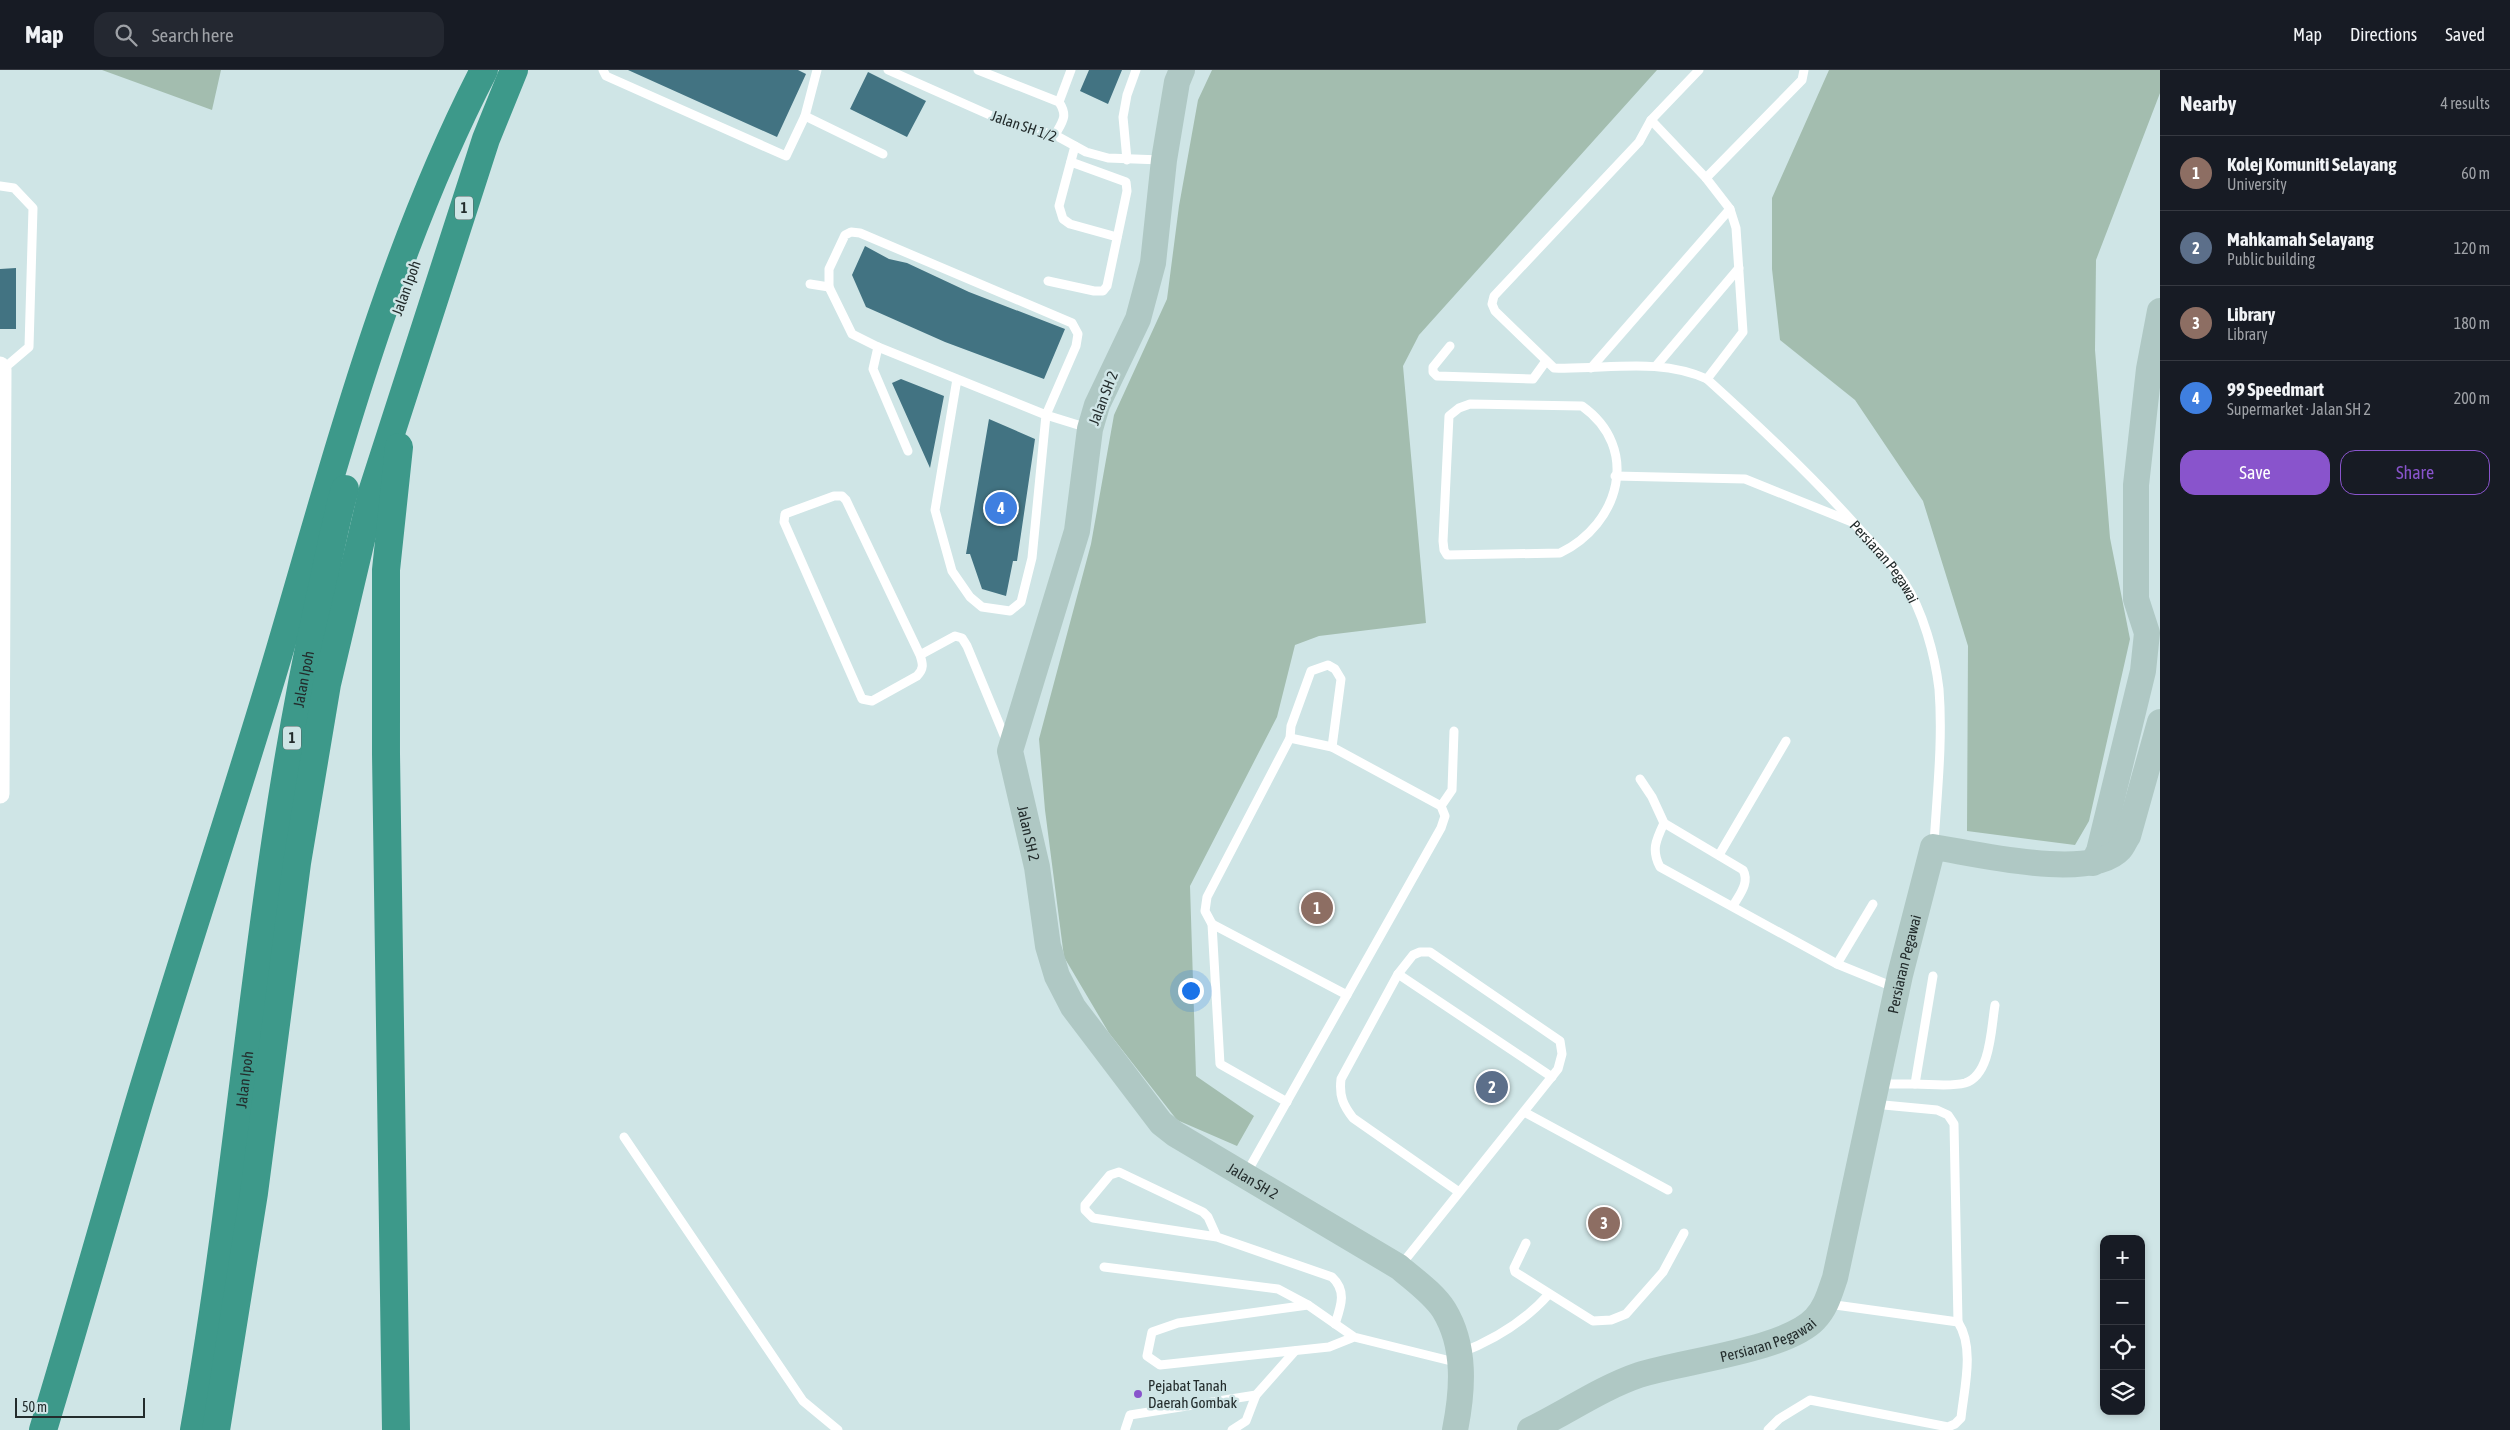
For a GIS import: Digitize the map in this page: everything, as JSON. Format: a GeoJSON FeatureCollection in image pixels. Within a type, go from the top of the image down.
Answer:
{"type":"FeatureCollection","features":[{"type":"Feature","properties":{"kind":"highway"},"geometry":{"type":"LineString","coordinates":[[43,1430],[84,1298],[138,1107],[259,718],[362,372],[423,201],[484,70]]}},
{"type":"Feature","properties":{"kind":"highway","name":"Jalan Ipoh"},"geometry":{"type":"LineString","coordinates":[[194,1430],[221,1264],[273,856],[301,682],[344,493],[393,325],[437,201],[490,70]]}},
{"type":"Feature","properties":{"kind":"highway","name":"Jalan Ipoh"},"geometry":{"type":"LineString","coordinates":[[216,1430],[254,1193],[297,863],[327,684],[373,489],[486,140],[514,70]]}},
{"type":"Feature","properties":{"kind":"highway"},"geometry":{"type":"LineString","coordinates":[[396,1430],[386,754],[386,570],[403,398]]}},
{"type":"Feature","properties":{"kind":"highway"},"geometry":{"type":"LineString","coordinates":[[21,1430],[34,1415],[49,1384],[84,1298]]}},
{"type":"Feature","properties":{"kind":"street","name":"Jalan SH 2"},"geometry":{"type":"LineString","coordinates":[[1182,70],[1177,82],[1164,160],[1153,263],[1138,319],[1097,405],[1090,429],[1077,531],[1010,751],[1036,867],[1048,946],[1057,976],[1073,1007],[1161,1123],[1175,1134],[1399,1267],[1423,1286],[1443,1309],[1454,1332],[1460,1358],[1459,1410],[1454,1430]]}},
{"type":"Feature","properties":{"kind":"street"},"geometry":{"type":"LineString","coordinates":[[2092,863],[2099,850],[2143,671],[2147,633],[2136,599],[2136,485],[2149,369],[2160,311]]}},
{"type":"Feature","properties":{"kind":"street"},"geometry":{"type":"LineString","coordinates":[[0,794],[1,368]]}},
{"type":"Feature","properties":{"kind":"street"},"geometry":{"type":"LineString","coordinates":[[1933,847],[2064,866],[2092,863],[2119,850],[2128,836],[2160,722]]}},
{"type":"Feature","properties":{"kind":"street","name":"Persiaran Pegawai"},"geometry":{"type":"LineString","coordinates":[[1530,1430],[1619,1383],[1640,1375],[1776,1341],[1798,1331],[1815,1319],[1826,1303],[1835,1278],[1897,988],[1933,847]]}},
{"type":"Feature","properties":{"kind":"street"},"geometry":{"type":"LineString","coordinates":[[1442,1430],[1454,1430]]}},
{"type":"Feature","properties":{"kind":"lane"},"geometry":{"type":"LineString","coordinates":[[603,70],[606,76],[786,156],[805,116],[817,70]]}},
{"type":"Feature","properties":{"kind":"lane","name":"Jalan SH 1/2"},"geometry":{"type":"LineString","coordinates":[[888,70],[1001,120],[1055,134],[1075,146],[1108,158],[1164,160]]}},
{"type":"Feature","properties":{"kind":"lane"},"geometry":{"type":"LineString","coordinates":[[978,70],[1058,102],[1065,111],[1065,120],[1055,134]]}},
{"type":"Feature","properties":{"kind":"lane"},"geometry":{"type":"LineString","coordinates":[[1058,102],[1071,70]]}},
{"type":"Feature","properties":{"kind":"lane"},"geometry":{"type":"LineString","coordinates":[[1127,160],[1123,117],[1127,95],[1136,70]]}},
{"type":"Feature","properties":{"kind":"lane"},"geometry":{"type":"LineString","coordinates":[[1650,120],[1706,178],[1730,209],[1736,228],[1743,332],[1707,379],[1689,371],[1656,366],[1554,368],[1495,311],[1492,304],[1494,296],[1639,142],[1650,120],[1699,70]]}},
{"type":"Feature","properties":{"kind":"lane"},"geometry":{"type":"LineString","coordinates":[[1706,178],[1802,80],[1804,70]]}},
{"type":"Feature","properties":{"kind":"lane"},"geometry":{"type":"LineString","coordinates":[[805,116],[883,154]]}},
{"type":"Feature","properties":{"kind":"lane"},"geometry":{"type":"LineString","coordinates":[[1075,146],[1059,206],[1063,219],[1070,224],[1117,237]]}},
{"type":"Feature","properties":{"kind":"lane"},"geometry":{"type":"LineString","coordinates":[[1048,281],[1094,291],[1103,291],[1108,286],[1127,191],[1126,182],[1071,162]]}},
{"type":"Feature","properties":{"kind":"lane"},"geometry":{"type":"LineString","coordinates":[[0,186],[14,188],[33,208],[29,347],[1,368]]}},
{"type":"Feature","properties":{"kind":"lane"},"geometry":{"type":"LineString","coordinates":[[1591,368],[1730,209]]}},
{"type":"Feature","properties":{"kind":"lane"},"geometry":{"type":"LineString","coordinates":[[957,379],[935,510],[952,571],[970,597],[982,607],[1010,611],[1022,602],[1032,558],[1046,415],[1076,346],[1078,334],[1072,324],[851,232],[845,235],[829,269],[829,288],[852,334],[878,347],[1046,415],[1090,429]]}},
{"type":"Feature","properties":{"kind":"lane"},"geometry":{"type":"LineString","coordinates":[[1656,366],[1739,268]]}},
{"type":"Feature","properties":{"kind":"lane"},"geometry":{"type":"LineString","coordinates":[[810,284],[829,288]]}},
{"type":"Feature","properties":{"kind":"lane"},"geometry":{"type":"LineString","coordinates":[[1450,346],[1432,367],[1432,372],[1437,376],[1533,379],[1546,361]]}},
{"type":"Feature","properties":{"kind":"lane"},"geometry":{"type":"LineString","coordinates":[[878,347],[873,369],[908,451]]}},
{"type":"Feature","properties":{"kind":"lane","name":"Persiaran Pegawai"},"geometry":{"type":"LineString","coordinates":[[1707,379],[1801,466],[1888,560],[1905,583],[1919,614],[1932,652],[1938,689],[1940,760],[1933,847]]}},
{"type":"Feature","properties":{"kind":"lane"},"geometry":{"type":"LineString","coordinates":[[1470,404],[1582,406],[1597,416],[1615,447],[1616,476],[1614,495],[1607,512],[1594,531],[1577,545],[1560,553],[1447,555],[1444,550],[1447,429],[1449,416],[1459,408],[1470,404]]}},
{"type":"Feature","properties":{"kind":"lane"},"geometry":{"type":"LineString","coordinates":[[1616,476],[1745,479],[1854,523]]}},
{"type":"Feature","properties":{"kind":"lane"},"geometry":{"type":"LineString","coordinates":[[834,496],[842,496],[846,500],[920,655],[923,664],[922,671],[917,676],[872,701],[862,699],[784,522],[785,514],[834,496]]}},
{"type":"Feature","properties":{"kind":"lane"},"geometry":{"type":"LineString","coordinates":[[920,655],[955,636],[962,638],[1010,751]]}},
{"type":"Feature","properties":{"kind":"lane"},"geometry":{"type":"LineString","coordinates":[[1287,1102],[1220,1064],[1212,924],[1205,911],[1207,897],[1290,738],[1291,726],[1311,670],[1328,665],[1335,668],[1341,680],[1332,747]]}},
{"type":"Feature","properties":{"kind":"lane"},"geometry":{"type":"LineString","coordinates":[[1441,806],[1452,790],[1454,731]]}},
{"type":"Feature","properties":{"kind":"lane"},"geometry":{"type":"LineString","coordinates":[[1245,1175],[1441,828],[1445,816],[1441,806],[1332,747],[1290,738]]}},
{"type":"Feature","properties":{"kind":"lane"},"geometry":{"type":"LineString","coordinates":[[1718,856],[1786,741]]}},
{"type":"Feature","properties":{"kind":"lane"},"geometry":{"type":"LineString","coordinates":[[1640,778],[1652,797],[1664,824],[1743,870],[1746,876],[1745,884],[1733,906]]}},
{"type":"Feature","properties":{"kind":"lane"},"geometry":{"type":"LineString","coordinates":[[1664,824],[1654,846],[1655,856],[1660,867],[1837,964],[1897,988]]}},
{"type":"Feature","properties":{"kind":"lane"},"geometry":{"type":"LineString","coordinates":[[1837,964],[1873,904]]}},
{"type":"Feature","properties":{"kind":"lane"},"geometry":{"type":"LineString","coordinates":[[1212,924],[1347,995]]}},
{"type":"Feature","properties":{"kind":"lane"},"geometry":{"type":"LineString","coordinates":[[1399,1267],[1552,1077],[1558,1069],[1562,1054],[1560,1041],[1430,952],[1420,952],[1413,955],[1398,974],[1341,1079],[1340,1091],[1343,1104],[1353,1118],[1459,1192]]}},
{"type":"Feature","properties":{"kind":"lane"},"geometry":{"type":"LineString","coordinates":[[1398,974],[1552,1077]]}},
{"type":"Feature","properties":{"kind":"lane"},"geometry":{"type":"LineString","coordinates":[[1914,1084],[1933,976]]}},
{"type":"Feature","properties":{"kind":"lane"},"geometry":{"type":"LineString","coordinates":[[1873,1094],[1914,1084],[1963,1083],[1975,1078],[1984,1066],[1995,1005]]}},
{"type":"Feature","properties":{"kind":"lane"},"geometry":{"type":"LineString","coordinates":[[1768,1430],[1779,1419],[1810,1400],[1948,1427],[1955,1424],[1960,1418],[1967,1348],[1964,1332],[1958,1322],[1954,1124],[1948,1115],[1937,1110],[1873,1094]]}},
{"type":"Feature","properties":{"kind":"lane"},"geometry":{"type":"LineString","coordinates":[[1524,1112],[1668,1190]]}},
{"type":"Feature","properties":{"kind":"lane"},"geometry":{"type":"LineString","coordinates":[[624,1137],[803,1401],[838,1430]]}},
{"type":"Feature","properties":{"kind":"lane"},"geometry":{"type":"LineString","coordinates":[[1217,1237],[1208,1217],[1203,1212],[1119,1172],[1110,1174],[1085,1204],[1085,1210],[1093,1218],[1217,1237],[1332,1276],[1338,1282],[1342,1297],[1335,1324]]}},
{"type":"Feature","properties":{"kind":"lane"},"geometry":{"type":"LineString","coordinates":[[1526,1242],[1514,1268],[1515,1272],[1593,1321],[1611,1320],[1626,1314],[1663,1272],[1684,1233]]}},
{"type":"Feature","properties":{"kind":"lane"},"geometry":{"type":"LineString","coordinates":[[1104,1267],[1278,1290],[1308,1305],[1354,1337],[1460,1358],[1487,1343],[1535,1310],[1549,1294]]}},
{"type":"Feature","properties":{"kind":"lane"},"geometry":{"type":"LineString","coordinates":[[1826,1303],[1958,1322]]}},
{"type":"Feature","properties":{"kind":"lane"},"geometry":{"type":"LineString","coordinates":[[1308,1305],[1178,1323],[1152,1332],[1146,1356],[1160,1365],[1329,1346],[1354,1337]]}},
{"type":"Feature","properties":{"kind":"lane"},"geometry":{"type":"LineString","coordinates":[[1232,1430],[1246,1421],[1256,1395],[1295,1350]]}},
{"type":"Feature","properties":{"kind":"lane"},"geometry":{"type":"LineString","coordinates":[[1125,1430],[1130,1415],[1256,1395]]}},
{"type":"Feature","properties":{"kind":"green space"},"geometry":{"type":"Polygon","coordinates":[[[102,70],[221,70],[212,110],[102,70]]]}},
{"type":"Feature","properties":{"kind":"green space"},"geometry":{"type":"Polygon","coordinates":[[[1212,70],[1657,70],[1419,335],[1403,366],[1426,623],[1319,636],[1295,645],[1277,717],[1190,886],[1196,1076],[1254,1116],[1237,1146],[1177,1120],[1109,1033],[1064,957],[1045,810],[1039,739],[1091,544],[1114,415],[1167,299],[1179,206],[1198,100],[1212,70]]]}},
{"type":"Feature","properties":{"kind":"green space"},"geometry":{"type":"Polygon","coordinates":[[[1829,70],[2160,70],[2160,93],[2096,260],[2095,350],[2110,538],[2130,639],[2089,821],[2075,845],[1967,831],[1968,646],[1923,501],[1855,400],[1780,340],[1772,269],[1772,198],[1829,70]]]}},
{"type":"Feature","properties":{"kind":"building"},"geometry":{"type":"Polygon","coordinates":[[[628,70],[798,70],[806,74],[777,137],[628,70]]]}},
{"type":"Feature","properties":{"kind":"building"},"geometry":{"type":"Polygon","coordinates":[[[1089,70],[1122,70],[1108,104],[1080,91],[1089,70]]]}},
{"type":"Feature","properties":{"kind":"building"},"geometry":{"type":"Polygon","coordinates":[[[868,72],[926,101],[907,137],[850,109],[868,72]]]}},
{"type":"Feature","properties":{"kind":"building"},"geometry":{"type":"Polygon","coordinates":[[[865,246],[889,259],[907,263],[969,292],[1065,329],[1044,379],[945,342],[866,307],[852,275],[865,246]]]}},
{"type":"Feature","properties":{"kind":"building"},"geometry":{"type":"Polygon","coordinates":[[[16,268],[16,329],[0,329],[0,269],[16,268]]]}},
{"type":"Feature","properties":{"kind":"building"},"geometry":{"type":"Polygon","coordinates":[[[901,379],[944,396],[930,468],[892,383],[901,379]]]}},
{"type":"Feature","properties":{"kind":"building"},"geometry":{"type":"Polygon","coordinates":[[[989,419],[1035,439],[1017,561],[1013,561],[1006,596],[982,589],[970,554],[966,554],[989,419]]]}},
{"type":"Feature","properties":{"kind":"place","name":"99 Speedmart"},"geometry":{"type":"Point","coordinates":[1001,508]}},
{"type":"Feature","properties":{"kind":"place","name":"Kolej Komuniti Selayang"},"geometry":{"type":"Point","coordinates":[1317,908]}},
{"type":"Feature","properties":{"kind":"place","name":"Mahkamah Selayang"},"geometry":{"type":"Point","coordinates":[1492,1087]}},
{"type":"Feature","properties":{"kind":"place","name":"Library"},"geometry":{"type":"Point","coordinates":[1604,1223]}},
{"type":"Feature","properties":{"kind":"place","name":"Pejabat Tanah Daerah Gombak"},"geometry":{"type":"Point","coordinates":[1138,1394]}}]}
